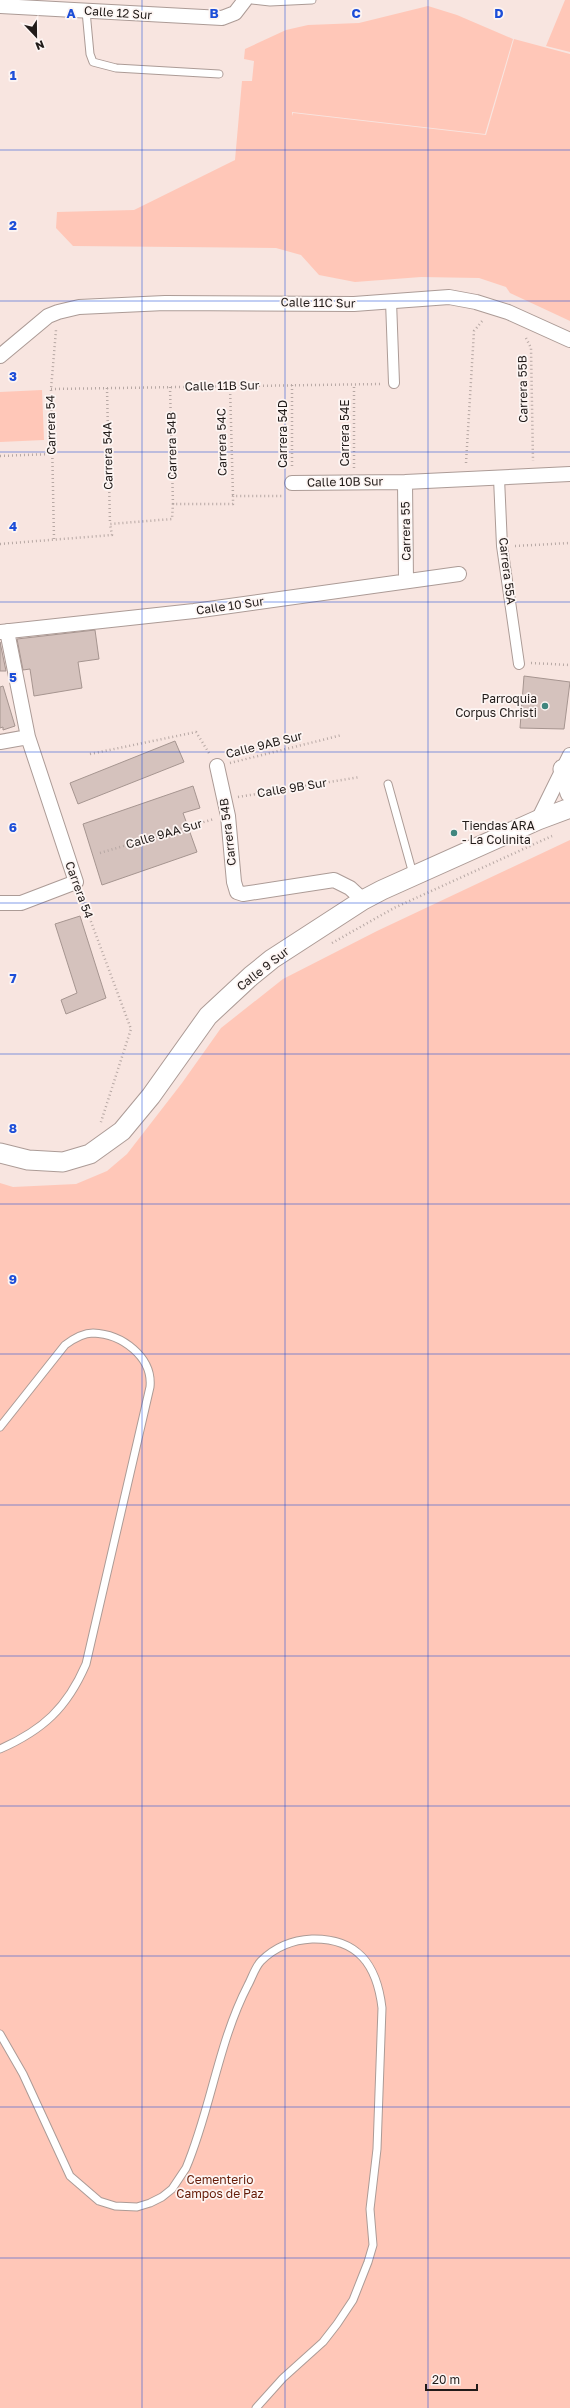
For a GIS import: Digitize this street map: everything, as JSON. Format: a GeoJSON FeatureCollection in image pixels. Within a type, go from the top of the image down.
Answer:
{"type":"FeatureCollection","features":[{"type":"Feature","properties":{"kind":"main road"},"geometry":{"type":"LineString","coordinates":[[566,762],[570,793]]}},
{"type":"Feature","properties":{"kind":"main road","name":"Calle 9 Sur"},"geometry":{"type":"LineString","coordinates":[[0,1153],[28,1160],[63,1162],[90,1154],[122,1131],[151,1096],[208,1016],[272,959],[363,900],[413,874],[538,820],[570,808]]}},
{"type":"Feature","properties":{"kind":"street","name":"Calle 12 Sur"},"geometry":{"type":"LineString","coordinates":[[0,6],[86,6],[210,19],[222,18],[235,12],[245,0]]}},
{"type":"Feature","properties":{"kind":"street","name":"Calle 11C Sur"},"geometry":{"type":"LineString","coordinates":[[58,312],[79,307],[165,303],[354,304],[449,297],[490,306],[570,340]]}},
{"type":"Feature","properties":{"kind":"street"},"geometry":{"type":"LineString","coordinates":[[391,301],[394,384]]}},
{"type":"Feature","properties":{"kind":"street"},"geometry":{"type":"LineString","coordinates":[[0,356],[48,316],[58,312]]}},
{"type":"Feature","properties":{"kind":"street","name":"Calle 10B Sur"},"geometry":{"type":"LineString","coordinates":[[292,483],[354,481],[405,482],[570,474]]}},
{"type":"Feature","properties":{"kind":"street","name":"Carrera 55A"},"geometry":{"type":"LineString","coordinates":[[499,478],[502,546],[519,664]]}},
{"type":"Feature","properties":{"kind":"street","name":"Carrera 55"},"geometry":{"type":"LineString","coordinates":[[405,482],[406,580]]}},
{"type":"Feature","properties":{"kind":"street","name":"Calle 10 Sur"},"geometry":{"type":"LineString","coordinates":[[4,632],[194,611],[406,580],[459,574]]}},
{"type":"Feature","properties":{"kind":"street","name":"Carrera 54"},"geometry":{"type":"LineString","coordinates":[[4,632],[28,737],[76,882]]}},
{"type":"Feature","properties":{"kind":"street"},"geometry":{"type":"LineString","coordinates":[[0,742],[28,737]]}},
{"type":"Feature","properties":{"kind":"street"},"geometry":{"type":"LineString","coordinates":[[538,820],[566,762]]}},
{"type":"Feature","properties":{"kind":"street","name":"Carrera 54B"},"geometry":{"type":"LineString","coordinates":[[217,766],[228,816],[234,888],[243,894],[334,880],[350,888],[363,900]]}},
{"type":"Feature","properties":{"kind":"street"},"geometry":{"type":"LineString","coordinates":[[0,903],[21,903],[76,882]]}},
{"type":"Feature","properties":{"kind":"lane"},"geometry":{"type":"LineString","coordinates":[[252,0],[270,2],[312,0]]}},
{"type":"Feature","properties":{"kind":"lane"},"geometry":{"type":"LineString","coordinates":[[86,6],[90,54],[93,62],[116,68],[219,74]]}},
{"type":"Feature","properties":{"kind":"lane"},"geometry":{"type":"LineString","coordinates":[[388,784],[413,874]]}},
{"type":"Feature","properties":{"kind":"lane"},"geometry":{"type":"LineString","coordinates":[[0,1427],[65,1345],[76,1337],[93,1333],[116,1339],[133,1348],[145,1362],[151,1378],[150,1387],[86,1664],[78,1682],[56,1713],[41,1727],[0,1749]]}},
{"type":"Feature","properties":{"kind":"lane"},"geometry":{"type":"LineString","coordinates":[[0,2034],[23,2074],[70,2176],[99,2201],[115,2206],[137,2207],[162,2197],[179,2180],[186,2168],[237,2006],[260,1962],[273,1950],[289,1943],[327,1939],[342,1943],[357,1951],[366,1961],[374,1974],[380,1989],[382,2008],[377,2142],[370,2209],[373,2230],[373,2245],[353,2300],[337,2324],[323,2342],[283,2378],[256,2408]]}},
{"type":"Feature","properties":{"kind":"path"},"geometry":{"type":"LineString","coordinates":[[466,478],[474,331],[483,320],[490,306]]}},
{"type":"Feature","properties":{"kind":"path","name":"Carrera 54"},"geometry":{"type":"LineString","coordinates":[[54,539],[51,454],[51,389],[58,312]]}},
{"type":"Feature","properties":{"kind":"path","name":"Carrera 55B"},"geometry":{"type":"LineString","coordinates":[[522,335],[528,339],[531,348],[533,476]]}},
{"type":"Feature","properties":{"kind":"path","name":"Carrera 54E"},"geometry":{"type":"LineString","coordinates":[[354,384],[354,481]]}},
{"type":"Feature","properties":{"kind":"path","name":"Calle 11B Sur"},"geometry":{"type":"LineString","coordinates":[[51,389],[394,384]]}},
{"type":"Feature","properties":{"kind":"path","name":"Carrera 54D"},"geometry":{"type":"LineString","coordinates":[[292,385],[292,483]]}},
{"type":"Feature","properties":{"kind":"path","name":"Carrera 54C"},"geometry":{"type":"LineString","coordinates":[[230,386],[233,496]]}},
{"type":"Feature","properties":{"kind":"path","name":"Carrera 54B"},"geometry":{"type":"LineString","coordinates":[[170,387],[173,504]]}},
{"type":"Feature","properties":{"kind":"path","name":"Carrera 54A"},"geometry":{"type":"LineString","coordinates":[[107,388],[110,524]]}},
{"type":"Feature","properties":{"kind":"path"},"geometry":{"type":"LineString","coordinates":[[0,456],[51,454]]}},
{"type":"Feature","properties":{"kind":"path","name":"Calle 10B Sur"},"geometry":{"type":"LineString","coordinates":[[233,496],[291,496],[292,483]]}},
{"type":"Feature","properties":{"kind":"path"},"geometry":{"type":"LineString","coordinates":[[0,544],[112,535],[110,524],[172,519],[173,504],[233,504],[233,496]]}},
{"type":"Feature","properties":{"kind":"path"},"geometry":{"type":"LineString","coordinates":[[502,546],[570,543]]}},
{"type":"Feature","properties":{"kind":"path"},"geometry":{"type":"LineString","coordinates":[[542,663],[570,665]]}},
{"type":"Feature","properties":{"kind":"path","name":"Calle 9AB Sur"},"geometry":{"type":"LineString","coordinates":[[90,754],[196,732],[217,766],[342,736]]}},
{"type":"Feature","properties":{"kind":"path","name":"Calle 9B Sur"},"geometry":{"type":"LineString","coordinates":[[225,799],[360,777]]}},
{"type":"Feature","properties":{"kind":"path","name":"Calle 9AA Sur"},"geometry":{"type":"LineString","coordinates":[[100,853],[228,816]]}},
{"type":"Feature","properties":{"kind":"path"},"geometry":{"type":"LineString","coordinates":[[330,944],[394,908],[557,833]]}},
{"type":"Feature","properties":{"kind":"path","name":"Carrera 54"},"geometry":{"type":"LineString","coordinates":[[76,882],[131,1029],[98,1130]]}},
{"type":"Feature","properties":{"kind":"green space"},"geometry":{"type":"Polygon","coordinates":[[[565,0],[570,0],[570,52],[546,46],[565,0]]]}},
{"type":"Feature","properties":{"kind":"green space"},"geometry":{"type":"Polygon","coordinates":[[[428,6],[457,15],[513,39],[485,134],[292,112],[292,116],[293,113],[486,135],[514,39],[570,54],[570,321],[510,293],[506,287],[479,278],[421,277],[355,282],[319,275],[301,255],[276,248],[73,246],[56,228],[57,212],[134,210],[235,160],[242,81],[252,81],[254,61],[244,59],[245,49],[286,30],[308,25],[359,23],[428,6]]]}},
{"type":"Feature","properties":{"kind":"green space"},"geometry":{"type":"Polygon","coordinates":[[[42,390],[44,440],[0,442],[0,392],[42,390]]]}},
{"type":"Feature","properties":{"kind":"green space","name":"Cementerio Campos de Paz"},"geometry":{"type":"Polygon","coordinates":[[[570,840],[570,2408],[0,2408],[0,1183],[13,1187],[76,1184],[107,1171],[127,1154],[182,1083],[221,1028],[283,979],[377,931],[570,840]]]}},
{"type":"Feature","properties":{"kind":"building"},"geometry":{"type":"Polygon","coordinates":[[[95,630],[99,659],[78,662],[82,688],[34,696],[30,669],[23,670],[17,639],[95,630]]]}},
{"type":"Feature","properties":{"kind":"building"},"geometry":{"type":"Polygon","coordinates":[[[0,642],[6,671],[0,671],[0,642]]]}},
{"type":"Feature","properties":{"kind":"building","name":"Parroquia Corpus Christi"},"geometry":{"type":"Polygon","coordinates":[[[524,676],[570,682],[564,729],[520,728],[524,676]]]}},
{"type":"Feature","properties":{"kind":"building"},"geometry":{"type":"Polygon","coordinates":[[[3,686],[15,726],[3,730],[3,727],[0,728],[0,687],[3,686]]]}},
{"type":"Feature","properties":{"kind":"building"},"geometry":{"type":"Polygon","coordinates":[[[175,741],[184,762],[78,804],[70,783],[175,741]]]}},
{"type":"Feature","properties":{"kind":"building"},"geometry":{"type":"Polygon","coordinates":[[[193,786],[200,808],[183,813],[197,852],[102,885],[83,824],[193,786]]]}},
{"type":"Feature","properties":{"kind":"building"},"geometry":{"type":"Polygon","coordinates":[[[80,916],[106,998],[66,1014],[61,1000],[77,993],[55,924],[80,916]]]}},
{"type":"Feature","properties":{"kind":"place","name":"Parroquia Corpus Christi"},"geometry":{"type":"Point","coordinates":[545,706]}},
{"type":"Feature","properties":{"kind":"place","name":"Tiendas ARA - La Colinita"},"geometry":{"type":"Point","coordinates":[454,833]}}]}
